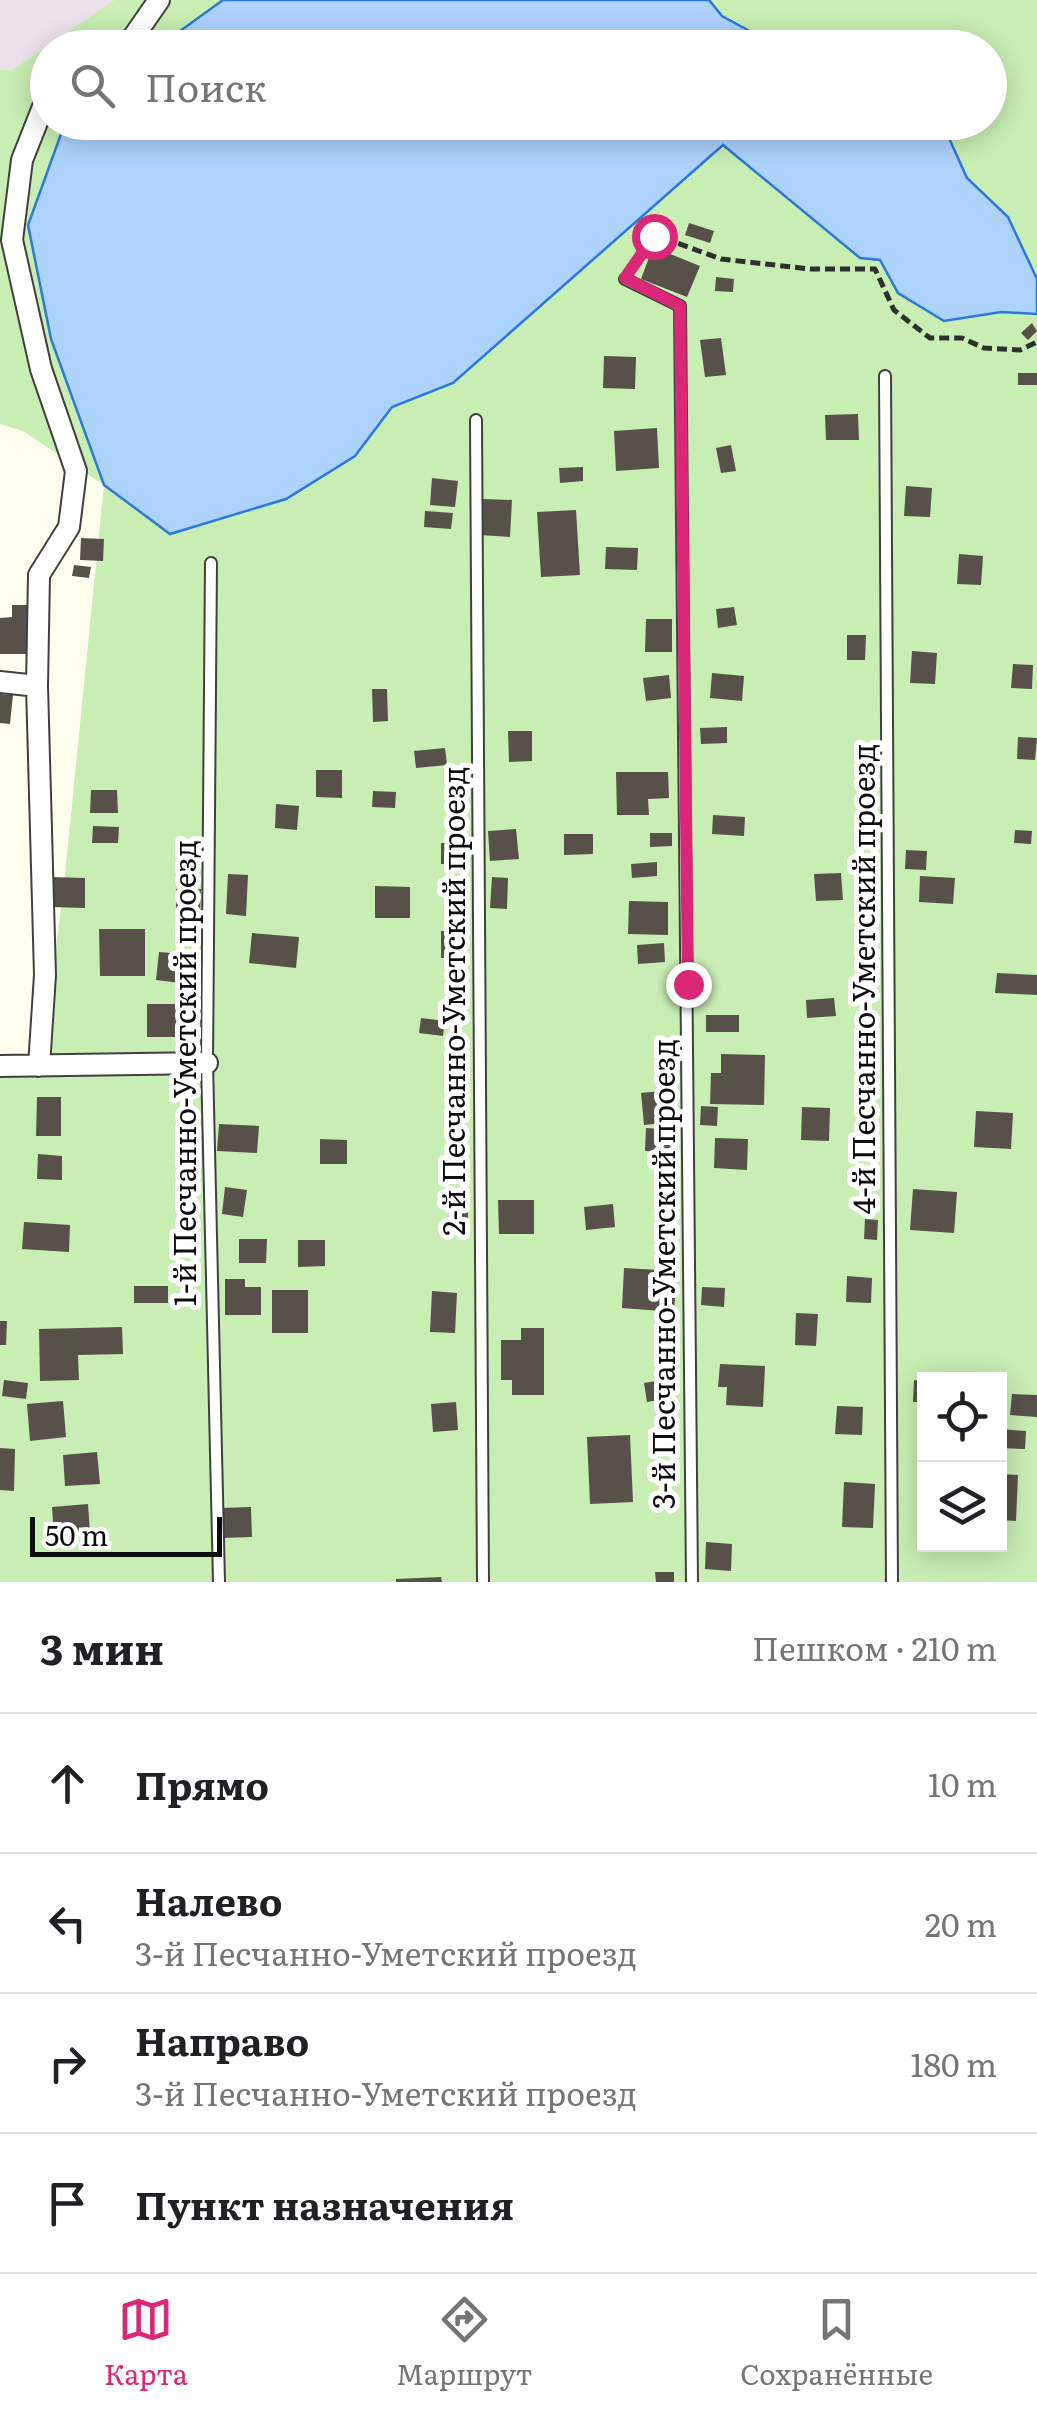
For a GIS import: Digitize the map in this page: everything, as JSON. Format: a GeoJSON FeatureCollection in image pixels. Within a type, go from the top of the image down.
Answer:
{"type":"FeatureCollection","features":[{"type":"Feature","properties":{"kind":"street"},"geometry":{"type":"LineString","coordinates":[[138,30],[158,0]]}},
{"type":"Feature","properties":{"kind":"street"},"geometry":{"type":"LineString","coordinates":[[30,140],[22,160],[12,240],[41,369],[76,470],[69,526],[39,575],[37,686],[45,975],[39,1066]]}},
{"type":"Feature","properties":{"kind":"street"},"geometry":{"type":"LineString","coordinates":[[0,682],[37,686]]}},
{"type":"Feature","properties":{"kind":"street"},"geometry":{"type":"LineString","coordinates":[[0,1066],[207,1063]]}},
{"type":"Feature","properties":{"kind":"lane","name":"3-й Песчанно-Уметский проезд"},"geometry":{"type":"LineString","coordinates":[[625,278],[680,306],[692,1582]]}},
{"type":"Feature","properties":{"kind":"lane","name":"4-й Песчанно-Уметский проезд"},"geometry":{"type":"LineString","coordinates":[[885,376],[892,1582]]}},
{"type":"Feature","properties":{"kind":"lane","name":"2-й Песчанно-Уметский проезд"},"geometry":{"type":"LineString","coordinates":[[476,420],[482,1582]]}},
{"type":"Feature","properties":{"kind":"lane","name":"1-й Песчанно-Уметский проезд"},"geometry":{"type":"LineString","coordinates":[[211,564],[207,1063],[219,1582]]}},
{"type":"Feature","properties":{"kind":"path"},"geometry":{"type":"LineString","coordinates":[[625,278],[654,236],[720,259],[810,269],[875,269],[894,310],[930,338],[962,338],[984,348],[1020,350],[1037,342]]}},
{"type":"Feature","properties":{"kind":"shaded area"},"geometry":{"type":"Polygon","coordinates":[[[0,0],[114,0],[70,30],[30,30],[30,58],[12,70],[0,69],[0,0]]]}},
{"type":"Feature","properties":{"kind":"green space"},"geometry":{"type":"Polygon","coordinates":[[[114,0],[223,0],[182,30],[70,30],[114,0]]]}},
{"type":"Feature","properties":{"kind":"green space"},"geometry":{"type":"Polygon","coordinates":[[[709,0],[1037,0],[1037,279],[1008,217],[967,178],[949,140],[1007,140],[1007,30],[748,30],[722,16],[709,0]]]}},
{"type":"Feature","properties":{"kind":"green space"},"geometry":{"type":"Polygon","coordinates":[[[30,58],[30,140],[59,140],[28,225],[354,456],[392,407],[453,383],[723,144],[860,258],[880,260],[898,293],[944,321],[1001,312],[1037,314],[1037,1582],[0,1582],[0,1067],[40,1073],[64,885],[104,485],[23,431],[0,424],[0,69],[12,70],[30,58]]]}},
{"type":"Feature","properties":{"kind":"water"},"geometry":{"type":"Polygon","coordinates":[[[223,0],[709,0],[722,16],[748,30],[182,30],[223,0]]]}},
{"type":"Feature","properties":{"kind":"water"},"geometry":{"type":"Polygon","coordinates":[[[59,140],[950,140],[967,178],[1008,217],[1037,279],[1037,314],[1001,312],[944,321],[898,293],[880,260],[860,258],[723,145],[453,383],[392,407],[355,456],[286,499],[170,534],[104,485],[51,339],[28,225],[59,140]]]}},
{"type":"Feature","properties":{"kind":"building"},"geometry":{"type":"Polygon","coordinates":[[[689,223],[714,231],[710,243],[685,235],[689,223]]]}},
{"type":"Feature","properties":{"kind":"building"},"geometry":{"type":"Polygon","coordinates":[[[653,247],[700,266],[687,297],[641,279],[653,247]]]}},
{"type":"Feature","properties":{"kind":"building"},"geometry":{"type":"Polygon","coordinates":[[[716,277],[734,279],[733,292],[715,291],[716,277]]]}},
{"type":"Feature","properties":{"kind":"building"},"geometry":{"type":"Polygon","coordinates":[[[1032,323],[1037,331],[1028,340],[1021,333],[1032,323]]]}},
{"type":"Feature","properties":{"kind":"building"},"geometry":{"type":"Polygon","coordinates":[[[721,338],[726,375],[705,377],[700,340],[721,338]]]}},
{"type":"Feature","properties":{"kind":"building"},"geometry":{"type":"Polygon","coordinates":[[[604,356],[636,357],[635,389],[603,388],[604,356]]]}},
{"type":"Feature","properties":{"kind":"building"},"geometry":{"type":"Polygon","coordinates":[[[1018,373],[1037,373],[1037,385],[1018,385],[1018,373]]]}},
{"type":"Feature","properties":{"kind":"building"},"geometry":{"type":"Polygon","coordinates":[[[858,414],[859,440],[826,440],[825,415],[858,414]]]}},
{"type":"Feature","properties":{"kind":"building"},"geometry":{"type":"Polygon","coordinates":[[[657,428],[659,468],[616,471],[614,431],[657,428]]]}},
{"type":"Feature","properties":{"kind":"building"},"geometry":{"type":"Polygon","coordinates":[[[731,445],[736,471],[721,473],[716,448],[731,445]]]}},
{"type":"Feature","properties":{"kind":"building"},"geometry":{"type":"Polygon","coordinates":[[[583,467],[583,481],[560,483],[559,468],[583,467]]]}},
{"type":"Feature","properties":{"kind":"building"},"geometry":{"type":"Polygon","coordinates":[[[432,478],[458,481],[455,507],[430,505],[432,478]]]}},
{"type":"Feature","properties":{"kind":"building"},"geometry":{"type":"Polygon","coordinates":[[[906,486],[932,488],[930,517],[904,516],[906,486]]]}},
{"type":"Feature","properties":{"kind":"building"},"geometry":{"type":"Polygon","coordinates":[[[483,499],[512,500],[510,537],[481,535],[483,499]]]}},
{"type":"Feature","properties":{"kind":"building"},"geometry":{"type":"Polygon","coordinates":[[[576,510],[580,575],[541,577],[537,512],[576,510]]]}},
{"type":"Feature","properties":{"kind":"building"},"geometry":{"type":"Polygon","coordinates":[[[425,511],[453,513],[451,529],[424,527],[425,511]]]}},
{"type":"Feature","properties":{"kind":"building"},"geometry":{"type":"Polygon","coordinates":[[[81,538],[104,539],[103,561],[80,560],[81,538]]]}},
{"type":"Feature","properties":{"kind":"building"},"geometry":{"type":"Polygon","coordinates":[[[606,547],[638,548],[637,570],[605,569],[606,547]]]}},
{"type":"Feature","properties":{"kind":"building"},"geometry":{"type":"Polygon","coordinates":[[[959,554],[983,556],[981,585],[957,584],[959,554]]]}},
{"type":"Feature","properties":{"kind":"building"},"geometry":{"type":"Polygon","coordinates":[[[74,565],[91,567],[89,578],[72,576],[74,565]]]}},
{"type":"Feature","properties":{"kind":"building"},"geometry":{"type":"Polygon","coordinates":[[[12,605],[28,605],[29,654],[0,654],[0,618],[12,617],[12,605]]]}},
{"type":"Feature","properties":{"kind":"building"},"geometry":{"type":"Polygon","coordinates":[[[734,607],[737,625],[718,628],[716,609],[734,607]]]}},
{"type":"Feature","properties":{"kind":"building"},"geometry":{"type":"Polygon","coordinates":[[[646,619],[672,619],[672,652],[645,652],[646,619]]]}},
{"type":"Feature","properties":{"kind":"building"},"geometry":{"type":"Polygon","coordinates":[[[847,635],[866,635],[865,660],[847,660],[847,635]]]}},
{"type":"Feature","properties":{"kind":"building"},"geometry":{"type":"Polygon","coordinates":[[[912,651],[937,653],[935,684],[910,683],[912,651]]]}},
{"type":"Feature","properties":{"kind":"building"},"geometry":{"type":"Polygon","coordinates":[[[1013,664],[1033,665],[1032,689],[1011,688],[1013,664]]]}},
{"type":"Feature","properties":{"kind":"building"},"geometry":{"type":"Polygon","coordinates":[[[712,673],[744,676],[742,701],[710,698],[712,673]]]}},
{"type":"Feature","properties":{"kind":"building"},"geometry":{"type":"Polygon","coordinates":[[[669,675],[671,698],[646,701],[643,678],[669,675]]]}},
{"type":"Feature","properties":{"kind":"building"},"geometry":{"type":"Polygon","coordinates":[[[372,689],[387,689],[388,721],[373,722],[372,689]]]}},
{"type":"Feature","properties":{"kind":"building"},"geometry":{"type":"Polygon","coordinates":[[[0,694],[13,695],[10,724],[0,723],[0,694]]]}},
{"type":"Feature","properties":{"kind":"building"},"geometry":{"type":"Polygon","coordinates":[[[727,727],[727,743],[701,744],[700,728],[727,727]]]}},
{"type":"Feature","properties":{"kind":"building"},"geometry":{"type":"Polygon","coordinates":[[[508,731],[532,731],[532,761],[509,762],[508,731]]]}},
{"type":"Feature","properties":{"kind":"building"},"geometry":{"type":"Polygon","coordinates":[[[1018,737],[1037,738],[1035,760],[1017,759],[1018,737]]]}},
{"type":"Feature","properties":{"kind":"building"},"geometry":{"type":"Polygon","coordinates":[[[445,748],[447,765],[416,768],[414,751],[445,748]]]}},
{"type":"Feature","properties":{"kind":"building"},"geometry":{"type":"Polygon","coordinates":[[[316,770],[342,770],[342,798],[316,797],[316,770]]]}},
{"type":"Feature","properties":{"kind":"building"},"geometry":{"type":"Polygon","coordinates":[[[616,772],[668,772],[669,798],[648,799],[649,815],[617,815],[616,772]]]}},
{"type":"Feature","properties":{"kind":"building"},"geometry":{"type":"Polygon","coordinates":[[[91,790],[117,790],[118,813],[90,813],[91,790]]]}},
{"type":"Feature","properties":{"kind":"building"},"geometry":{"type":"Polygon","coordinates":[[[373,791],[396,792],[395,808],[372,807],[373,791]]]}},
{"type":"Feature","properties":{"kind":"building"},"geometry":{"type":"Polygon","coordinates":[[[276,804],[299,806],[297,830],[275,828],[276,804]]]}},
{"type":"Feature","properties":{"kind":"building"},"geometry":{"type":"Polygon","coordinates":[[[713,815],[745,817],[744,836],[712,834],[713,815]]]}},
{"type":"Feature","properties":{"kind":"building"},"geometry":{"type":"Polygon","coordinates":[[[93,826],[119,827],[118,843],[92,843],[93,826]]]}},
{"type":"Feature","properties":{"kind":"building"},"geometry":{"type":"Polygon","coordinates":[[[516,829],[519,859],[490,861],[488,831],[516,829]]]}},
{"type":"Feature","properties":{"kind":"building"},"geometry":{"type":"Polygon","coordinates":[[[1015,830],[1032,831],[1031,844],[1014,843],[1015,830]]]}},
{"type":"Feature","properties":{"kind":"building"},"geometry":{"type":"Polygon","coordinates":[[[650,833],[672,833],[672,846],[650,847],[650,833]]]}},
{"type":"Feature","properties":{"kind":"building"},"geometry":{"type":"Polygon","coordinates":[[[564,834],[593,834],[593,854],[564,855],[564,834]]]}},
{"type":"Feature","properties":{"kind":"building"},"geometry":{"type":"Polygon","coordinates":[[[441,843],[462,843],[462,864],[441,864],[441,843]]]}},
{"type":"Feature","properties":{"kind":"building"},"geometry":{"type":"Polygon","coordinates":[[[906,850],[927,851],[926,870],[905,869],[906,850]]]}},
{"type":"Feature","properties":{"kind":"building"},"geometry":{"type":"Polygon","coordinates":[[[657,862],[657,876],[632,878],[631,864],[657,862]]]}},
{"type":"Feature","properties":{"kind":"building"},"geometry":{"type":"Polygon","coordinates":[[[841,873],[843,900],[816,901],[814,874],[841,873]]]}},
{"type":"Feature","properties":{"kind":"building"},"geometry":{"type":"Polygon","coordinates":[[[228,874],[248,875],[246,916],[226,914],[228,874]]]}},
{"type":"Feature","properties":{"kind":"building"},"geometry":{"type":"Polygon","coordinates":[[[920,876],[955,878],[953,904],[919,902],[920,876]]]}},
{"type":"Feature","properties":{"kind":"building"},"geometry":{"type":"Polygon","coordinates":[[[51,877],[85,878],[85,908],[51,907],[51,877]]]}},
{"type":"Feature","properties":{"kind":"building"},"geometry":{"type":"Polygon","coordinates":[[[492,877],[508,878],[507,909],[490,908],[492,877]]]}},
{"type":"Feature","properties":{"kind":"building"},"geometry":{"type":"Polygon","coordinates":[[[375,886],[410,887],[410,918],[375,918],[375,886]]]}},
{"type":"Feature","properties":{"kind":"building"},"geometry":{"type":"Polygon","coordinates":[[[176,889],[201,889],[200,916],[176,916],[176,889]]]}},
{"type":"Feature","properties":{"kind":"building"},"geometry":{"type":"Polygon","coordinates":[[[629,901],[668,902],[668,935],[628,934],[629,901]]]}},
{"type":"Feature","properties":{"kind":"building"},"geometry":{"type":"Polygon","coordinates":[[[99,929],[145,929],[145,976],[100,976],[99,929]]]}},
{"type":"Feature","properties":{"kind":"building"},"geometry":{"type":"Polygon","coordinates":[[[441,931],[462,932],[462,958],[441,958],[441,931]]]}},
{"type":"Feature","properties":{"kind":"building"},"geometry":{"type":"Polygon","coordinates":[[[252,933],[299,937],[296,968],[249,963],[252,933]]]}},
{"type":"Feature","properties":{"kind":"building"},"geometry":{"type":"Polygon","coordinates":[[[664,943],[665,962],[638,964],[637,945],[664,943]]]}},
{"type":"Feature","properties":{"kind":"building"},"geometry":{"type":"Polygon","coordinates":[[[159,952],[184,954],[181,983],[156,980],[159,952]]]}},
{"type":"Feature","properties":{"kind":"building"},"geometry":{"type":"Polygon","coordinates":[[[997,973],[1037,975],[1037,995],[995,993],[997,973]]]}},
{"type":"Feature","properties":{"kind":"building"},"geometry":{"type":"Polygon","coordinates":[[[834,998],[836,1016],[807,1018],[806,1000],[834,998]]]}},
{"type":"Feature","properties":{"kind":"building"},"geometry":{"type":"Polygon","coordinates":[[[147,1004],[185,1004],[184,1037],[147,1037],[147,1004]]]}},
{"type":"Feature","properties":{"kind":"building"},"geometry":{"type":"Polygon","coordinates":[[[706,1015],[739,1015],[739,1032],[706,1032],[706,1015]]]}},
{"type":"Feature","properties":{"kind":"building"},"geometry":{"type":"Polygon","coordinates":[[[421,1018],[445,1021],[443,1036],[419,1033],[421,1018]]]}},
{"type":"Feature","properties":{"kind":"building"},"geometry":{"type":"Polygon","coordinates":[[[655,1039],[677,1039],[678,1060],[656,1060],[655,1039]]]}},
{"type":"Feature","properties":{"kind":"building"},"geometry":{"type":"Polygon","coordinates":[[[721,1054],[765,1055],[764,1105],[710,1104],[711,1073],[721,1073],[721,1054]]]}},
{"type":"Feature","properties":{"kind":"building"},"geometry":{"type":"Polygon","coordinates":[[[670,1090],[672,1122],[644,1125],[641,1093],[670,1090]]]}},
{"type":"Feature","properties":{"kind":"building"},"geometry":{"type":"Polygon","coordinates":[[[37,1097],[61,1097],[61,1136],[36,1136],[37,1097]]]}},
{"type":"Feature","properties":{"kind":"building"},"geometry":{"type":"Polygon","coordinates":[[[701,1106],[718,1107],[717,1126],[700,1125],[701,1106]]]}},
{"type":"Feature","properties":{"kind":"building"},"geometry":{"type":"Polygon","coordinates":[[[802,1107],[830,1108],[829,1141],[801,1140],[802,1107]]]}},
{"type":"Feature","properties":{"kind":"building"},"geometry":{"type":"Polygon","coordinates":[[[976,1111],[1013,1113],[1011,1149],[974,1147],[976,1111]]]}},
{"type":"Feature","properties":{"kind":"building"},"geometry":{"type":"Polygon","coordinates":[[[219,1124],[259,1126],[257,1153],[217,1151],[219,1124]]]}},
{"type":"Feature","properties":{"kind":"building"},"geometry":{"type":"Polygon","coordinates":[[[646,1128],[677,1130],[676,1152],[645,1151],[646,1128]]]}},
{"type":"Feature","properties":{"kind":"building"},"geometry":{"type":"Polygon","coordinates":[[[715,1138],[748,1139],[747,1170],[714,1168],[715,1138]]]}},
{"type":"Feature","properties":{"kind":"building"},"geometry":{"type":"Polygon","coordinates":[[[320,1139],[347,1140],[347,1164],[320,1164],[320,1139]]]}},
{"type":"Feature","properties":{"kind":"building"},"geometry":{"type":"Polygon","coordinates":[[[38,1154],[62,1156],[62,1180],[37,1179],[38,1154]]]}},
{"type":"Feature","properties":{"kind":"building"},"geometry":{"type":"Polygon","coordinates":[[[225,1187],[247,1190],[243,1217],[222,1214],[225,1187]]]}},
{"type":"Feature","properties":{"kind":"building"},"geometry":{"type":"Polygon","coordinates":[[[913,1189],[957,1192],[954,1233],[910,1230],[913,1189]]]}},
{"type":"Feature","properties":{"kind":"building"},"geometry":{"type":"Polygon","coordinates":[[[498,1200],[534,1200],[534,1234],[499,1234],[498,1200]]]}},
{"type":"Feature","properties":{"kind":"building"},"geometry":{"type":"Polygon","coordinates":[[[613,1204],[615,1227],[586,1230],[584,1207],[613,1204]]]}},
{"type":"Feature","properties":{"kind":"building"},"geometry":{"type":"Polygon","coordinates":[[[450,1209],[468,1209],[468,1228],[450,1227],[450,1209]]]}},
{"type":"Feature","properties":{"kind":"building"},"geometry":{"type":"Polygon","coordinates":[[[865,1219],[878,1220],[877,1240],[864,1239],[865,1219]]]}},
{"type":"Feature","properties":{"kind":"building"},"geometry":{"type":"Polygon","coordinates":[[[24,1222],[70,1225],[69,1252],[22,1249],[24,1222]]]}},
{"type":"Feature","properties":{"kind":"building"},"geometry":{"type":"Polygon","coordinates":[[[239,1239],[267,1239],[266,1263],[239,1263],[239,1239]]]}},
{"type":"Feature","properties":{"kind":"building"},"geometry":{"type":"Polygon","coordinates":[[[298,1240],[325,1240],[325,1266],[298,1267],[298,1240]]]}},
{"type":"Feature","properties":{"kind":"building"},"geometry":{"type":"Polygon","coordinates":[[[624,1268],[677,1271],[674,1312],[622,1308],[624,1268]]]}},
{"type":"Feature","properties":{"kind":"building"},"geometry":{"type":"Polygon","coordinates":[[[847,1276],[872,1278],[871,1303],[846,1302],[847,1276]]]}},
{"type":"Feature","properties":{"kind":"building"},"geometry":{"type":"Polygon","coordinates":[[[225,1279],[245,1279],[245,1287],[261,1287],[261,1315],[225,1315],[225,1279]]]}},
{"type":"Feature","properties":{"kind":"building"},"geometry":{"type":"Polygon","coordinates":[[[134,1286],[168,1286],[168,1303],[134,1303],[134,1286]]]}},
{"type":"Feature","properties":{"kind":"building"},"geometry":{"type":"Polygon","coordinates":[[[702,1287],[725,1288],[724,1307],[701,1305],[702,1287]]]}},
{"type":"Feature","properties":{"kind":"building"},"geometry":{"type":"Polygon","coordinates":[[[272,1290],[308,1290],[308,1333],[272,1333],[272,1290]]]}},
{"type":"Feature","properties":{"kind":"building"},"geometry":{"type":"Polygon","coordinates":[[[432,1291],[457,1293],[455,1333],[430,1332],[432,1291]]]}},
{"type":"Feature","properties":{"kind":"building"},"geometry":{"type":"Polygon","coordinates":[[[796,1313],[818,1314],[816,1346],[795,1345],[796,1313]]]}},
{"type":"Feature","properties":{"kind":"building"},"geometry":{"type":"Polygon","coordinates":[[[0,1321],[7,1321],[6,1345],[0,1345],[0,1321]]]}},
{"type":"Feature","properties":{"kind":"building"},"geometry":{"type":"Polygon","coordinates":[[[122,1327],[123,1354],[78,1355],[79,1380],[40,1381],[39,1329],[122,1327]]]}},
{"type":"Feature","properties":{"kind":"building"},"geometry":{"type":"Polygon","coordinates":[[[521,1328],[544,1328],[544,1395],[512,1395],[512,1380],[501,1380],[501,1340],[521,1340],[521,1328]]]}},
{"type":"Feature","properties":{"kind":"building"},"geometry":{"type":"Polygon","coordinates":[[[720,1364],[765,1366],[763,1407],[726,1405],[727,1387],[718,1387],[720,1364]]]}},
{"type":"Feature","properties":{"kind":"building"},"geometry":{"type":"Polygon","coordinates":[[[668,1379],[671,1398],[647,1402],[644,1383],[668,1379]]]}},
{"type":"Feature","properties":{"kind":"building"},"geometry":{"type":"Polygon","coordinates":[[[4,1380],[28,1383],[26,1399],[2,1396],[4,1380]]]}},
{"type":"Feature","properties":{"kind":"building"},"geometry":{"type":"Polygon","coordinates":[[[914,1380],[917,1380],[917,1402],[913,1402],[914,1380]]]}},
{"type":"Feature","properties":{"kind":"building"},"geometry":{"type":"Polygon","coordinates":[[[1012,1394],[1037,1395],[1037,1417],[1010,1415],[1012,1394]]]}},
{"type":"Feature","properties":{"kind":"building"},"geometry":{"type":"Polygon","coordinates":[[[63,1401],[66,1437],[30,1441],[27,1404],[63,1401]]]}},
{"type":"Feature","properties":{"kind":"building"},"geometry":{"type":"Polygon","coordinates":[[[456,1402],[458,1430],[433,1432],[431,1404],[456,1402]]]}},
{"type":"Feature","properties":{"kind":"building"},"geometry":{"type":"Polygon","coordinates":[[[837,1406],[863,1407],[862,1435],[835,1434],[837,1406]]]}},
{"type":"Feature","properties":{"kind":"building"},"geometry":{"type":"Polygon","coordinates":[[[1007,1430],[1026,1431],[1025,1449],[1007,1448],[1007,1430]]]}},
{"type":"Feature","properties":{"kind":"building"},"geometry":{"type":"Polygon","coordinates":[[[630,1435],[633,1502],[590,1504],[587,1437],[630,1435]]]}},
{"type":"Feature","properties":{"kind":"building"},"geometry":{"type":"Polygon","coordinates":[[[0,1448],[15,1449],[14,1491],[0,1490],[0,1448]]]}},
{"type":"Feature","properties":{"kind":"building"},"geometry":{"type":"Polygon","coordinates":[[[97,1452],[100,1484],[65,1486],[63,1455],[97,1452]]]}},
{"type":"Feature","properties":{"kind":"building"},"geometry":{"type":"Polygon","coordinates":[[[1007,1474],[1018,1475],[1016,1521],[1007,1520],[1007,1474]]]}},
{"type":"Feature","properties":{"kind":"building"},"geometry":{"type":"Polygon","coordinates":[[[844,1482],[875,1484],[873,1528],[842,1527],[844,1482]]]}},
{"type":"Feature","properties":{"kind":"building"},"geometry":{"type":"Polygon","coordinates":[[[88,1504],[90,1532],[54,1535],[52,1507],[88,1504]]]}},
{"type":"Feature","properties":{"kind":"building"},"geometry":{"type":"Polygon","coordinates":[[[251,1507],[252,1537],[221,1538],[220,1508],[251,1507]]]}},
{"type":"Feature","properties":{"kind":"building"},"geometry":{"type":"Polygon","coordinates":[[[706,1542],[732,1544],[731,1571],[705,1569],[706,1542]]]}},
{"type":"Feature","properties":{"kind":"building"},"geometry":{"type":"Polygon","coordinates":[[[655,1572],[674,1572],[674,1582],[656,1582],[655,1572]]]}},
{"type":"Feature","properties":{"kind":"building"},"geometry":{"type":"Polygon","coordinates":[[[441,1577],[442,1582],[396,1582],[396,1579],[441,1577]]]}},
{"type":"Feature","properties":{"kind":"route"},"geometry":{"type":"LineString","coordinates":[[654,236],[625,278],[680,306],[688,984]]}}]}
